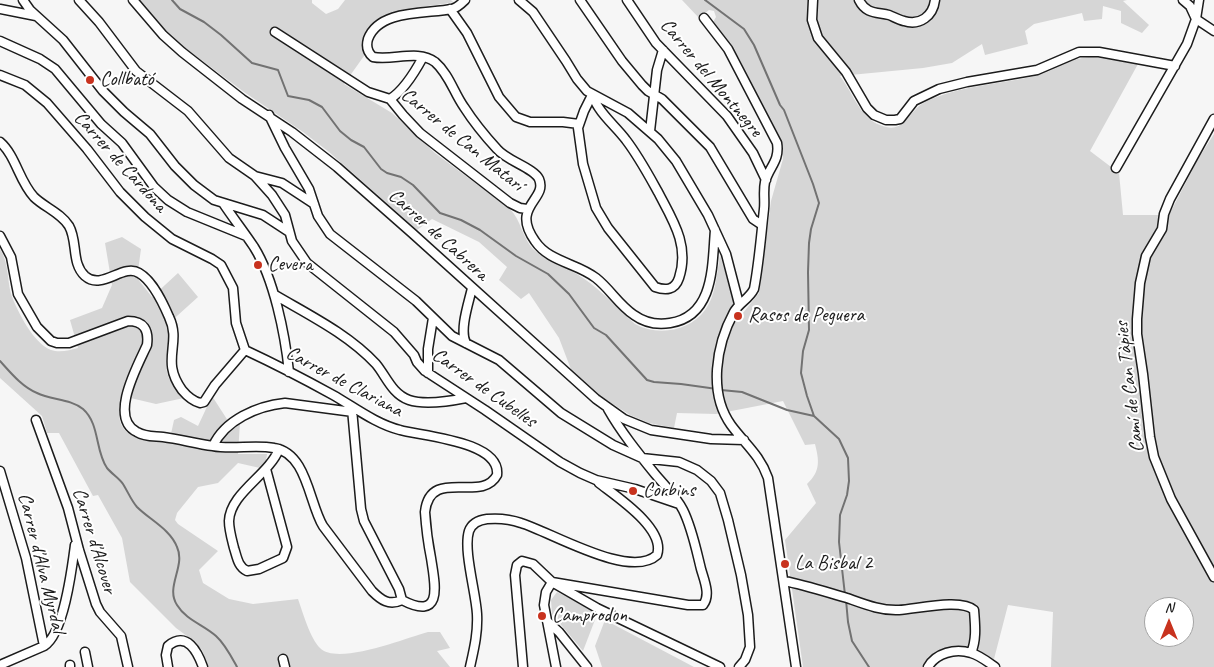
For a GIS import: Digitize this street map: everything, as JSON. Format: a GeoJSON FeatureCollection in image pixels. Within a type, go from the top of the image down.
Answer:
{"type":"FeatureCollection","features":[{"type":"Feature","properties":{"kind":"street"},"geometry":{"type":"LineString","coordinates":[[23,0],[36,16],[63,40],[103,91],[150,134],[175,166],[194,185],[214,200],[263,215],[289,232]]}},
{"type":"Feature","properties":{"kind":"street"},"geometry":{"type":"LineString","coordinates":[[79,0],[99,22],[136,71],[183,107],[230,158],[255,176],[282,183],[314,204]]}},
{"type":"Feature","properties":{"kind":"street","name":"Carrer de Cabrera"},"geometry":{"type":"LineString","coordinates":[[133,0],[182,52],[242,99],[269,115],[337,167],[582,388],[607,407],[624,419],[651,430],[711,439],[744,440]]}},
{"type":"Feature","properties":{"kind":"street"},"geometry":{"type":"LineString","coordinates":[[519,0],[533,12],[577,80],[592,94],[628,113],[650,131],[676,161],[708,215],[726,254],[739,304]]}},
{"type":"Feature","properties":{"kind":"street"},"geometry":{"type":"LineString","coordinates":[[580,0],[622,61],[642,85],[655,96],[662,99],[706,142],[750,214],[762,225]]}},
{"type":"Feature","properties":{"kind":"street","name":"Carrer del Montnegre"},"geometry":{"type":"LineString","coordinates":[[627,0],[656,43],[727,116],[753,153],[766,180]]}},
{"type":"Feature","properties":{"kind":"street"},"geometry":{"type":"LineString","coordinates":[[813,0],[812,20],[818,38],[846,72],[867,108],[874,115],[886,120],[900,119],[914,101],[939,89],[967,82],[1037,70],[1079,52],[1099,52],[1175,66]]}},
{"type":"Feature","properties":{"kind":"street"},"geometry":{"type":"LineString","coordinates":[[859,0],[863,7],[870,12],[911,22],[920,21],[928,16],[933,9],[935,0]]}},
{"type":"Feature","properties":{"kind":"street"},"geometry":{"type":"LineString","coordinates":[[1183,0],[1190,6],[1196,19],[1214,31]]}},
{"type":"Feature","properties":{"kind":"street"},"geometry":{"type":"LineString","coordinates":[[1116,168],[1187,44],[1196,19],[1198,0]]}},
{"type":"Feature","properties":{"kind":"street"},"geometry":{"type":"LineString","coordinates":[[462,1],[455,8],[424,11],[397,17],[383,23],[376,28],[368,40],[368,49],[373,57],[423,56],[436,63],[444,72],[464,107],[495,147],[510,160],[532,171],[538,178],[540,186],[538,193],[527,209],[526,226],[536,243],[543,250],[556,259],[596,278],[633,314],[654,324],[673,322],[683,319],[700,306],[704,298],[710,281],[715,230]]}},
{"type":"Feature","properties":{"kind":"street"},"geometry":{"type":"LineString","coordinates":[[0,9],[36,16]]}},
{"type":"Feature","properties":{"kind":"street"},"geometry":{"type":"LineString","coordinates":[[450,9],[467,33],[499,97],[516,117],[530,122],[579,124]]}},
{"type":"Feature","properties":{"kind":"street"},"geometry":{"type":"LineString","coordinates":[[704,18],[728,48],[777,143],[776,162],[766,180],[754,290],[749,297],[739,304],[734,312],[720,352],[717,374],[718,393],[723,410],[731,424],[757,455],[768,478],[796,667]]}},
{"type":"Feature","properties":{"kind":"street","name":"Carrer de Can Matarí"},"geometry":{"type":"LineString","coordinates":[[275,32],[368,92],[390,99],[403,115],[433,142],[510,203],[527,209]]}},
{"type":"Feature","properties":{"kind":"street"},"geometry":{"type":"LineString","coordinates":[[0,41],[40,59],[55,69],[101,124],[122,143],[151,182],[168,200],[187,212],[246,236]]}},
{"type":"Feature","properties":{"kind":"street"},"geometry":{"type":"LineString","coordinates":[[650,131],[657,70],[663,50]]}},
{"type":"Feature","properties":{"kind":"street"},"geometry":{"type":"LineString","coordinates":[[390,99],[396,96],[423,56]]}},
{"type":"Feature","properties":{"kind":"street","name":"Carrer de Cardona"},"geometry":{"type":"LineString","coordinates":[[0,75],[25,86],[46,104],[87,149],[120,192],[145,217],[172,239],[221,265],[233,288],[236,323],[245,350]]}},
{"type":"Feature","properties":{"kind":"street"},"geometry":{"type":"LineString","coordinates":[[592,94],[599,108],[626,140],[644,166],[676,225],[681,241],[682,264],[676,284],[666,290],[655,286],[600,216],[596,208],[583,164],[578,128],[592,94]]}},
{"type":"Feature","properties":{"kind":"street","name":"Carrer de Cubelles"},"geometry":{"type":"LineString","coordinates":[[269,115],[285,148],[309,189],[318,216],[336,239],[416,301],[452,336],[504,365],[574,422],[613,445],[642,458]]}},
{"type":"Feature","properties":{"kind":"street","name":"Camí de Can Tàpies"},"geometry":{"type":"LineString","coordinates":[[1214,119],[1164,214],[1162,229],[1152,244],[1144,264],[1137,308],[1137,334],[1154,457],[1169,494],[1214,577]]}},
{"type":"Feature","properties":{"kind":"street"},"geometry":{"type":"LineString","coordinates":[[0,142],[8,150],[34,196],[67,223],[72,235],[77,264],[83,274],[94,281],[135,271],[149,283],[170,318],[174,330],[171,358],[173,374],[190,398],[200,403],[204,402],[215,385],[245,350]]}},
{"type":"Feature","properties":{"kind":"street","name":"Carrer de Cubelles"},"geometry":{"type":"LineString","coordinates":[[255,176],[265,186],[285,214],[289,232],[296,248],[307,263],[394,332],[414,355],[417,362],[428,372],[560,462],[596,480],[635,489],[679,504]]}},
{"type":"Feature","properties":{"kind":"street"},"geometry":{"type":"LineString","coordinates":[[223,203],[260,259],[275,295],[289,372]]}},
{"type":"Feature","properties":{"kind":"street"},"geometry":{"type":"LineString","coordinates":[[0,236],[9,251],[18,294],[36,327],[51,341],[69,343],[128,321],[137,322],[146,329],[148,332],[146,344],[128,390],[124,407],[125,419],[130,428],[140,434],[226,449],[265,447],[279,449],[291,456],[306,479],[318,518],[331,538],[381,600],[387,602],[402,600],[399,590],[364,521],[361,509],[352,409],[285,403],[276,404],[237,419],[224,430],[213,446]]}},
{"type":"Feature","properties":{"kind":"street"},"geometry":{"type":"LineString","coordinates":[[466,343],[464,321],[472,288]]}},
{"type":"Feature","properties":{"kind":"street"},"geometry":{"type":"LineString","coordinates":[[275,295],[341,334],[376,364],[396,392],[409,400],[425,401],[466,398]]}},
{"type":"Feature","properties":{"kind":"street"},"geometry":{"type":"LineString","coordinates":[[428,372],[428,349],[433,318]]}},
{"type":"Feature","properties":{"kind":"street","name":"Carrer de Clariana"},"geometry":{"type":"LineString","coordinates":[[245,350],[289,372],[352,409],[394,429],[456,441],[470,446],[492,460],[497,470],[494,480],[486,484],[442,488],[429,495],[426,500],[425,512],[436,584],[434,598],[431,603],[421,607],[416,607],[402,600]]}},
{"type":"Feature","properties":{"kind":"street"},"geometry":{"type":"LineString","coordinates":[[552,582],[688,605],[703,605],[707,598],[690,527],[679,504],[618,426],[607,407]]}},
{"type":"Feature","properties":{"kind":"street","name":"Carrer d'Alcover"},"geometry":{"type":"LineString","coordinates":[[36,420],[68,508],[96,604],[100,612],[121,636],[128,667]]}},
{"type":"Feature","properties":{"kind":"street"},"geometry":{"type":"LineString","coordinates":[[266,469],[286,547],[283,558],[259,569],[247,571],[240,565],[237,556],[230,533],[230,516],[234,505],[275,458],[279,449]]}},
{"type":"Feature","properties":{"kind":"street"},"geometry":{"type":"LineString","coordinates":[[642,458],[680,462],[690,466],[711,481],[720,493],[736,551],[748,615],[750,647],[745,660],[739,667]]}},
{"type":"Feature","properties":{"kind":"street","name":"Carrer d'Alva Myrdal"},"geometry":{"type":"LineString","coordinates":[[0,471],[26,558],[44,646],[0,665]]}},
{"type":"Feature","properties":{"kind":"street"},"geometry":{"type":"LineString","coordinates":[[470,667],[478,626],[469,560],[468,534],[477,522],[502,519],[521,522],[608,558],[641,562],[650,560],[657,555],[658,545],[651,528],[596,480]]}},
{"type":"Feature","properties":{"kind":"street"},"geometry":{"type":"LineString","coordinates":[[44,646],[49,643],[54,635],[69,589],[76,538]]}},
{"type":"Feature","properties":{"kind":"street"},"geometry":{"type":"LineString","coordinates":[[523,667],[515,575],[517,565],[522,561],[529,562],[537,567],[552,582],[597,608],[720,667]]}},
{"type":"Feature","properties":{"kind":"street"},"geometry":{"type":"LineString","coordinates":[[784,581],[804,585],[884,609],[899,610],[959,604],[970,606],[974,610],[976,630],[971,653]]}},
{"type":"Feature","properties":{"kind":"street"},"geometry":{"type":"LineString","coordinates":[[552,582],[544,598],[556,667]]}},
{"type":"Feature","properties":{"kind":"street"},"geometry":{"type":"LineString","coordinates":[[547,621],[560,632],[587,667]]}},
{"type":"Feature","properties":{"kind":"street"},"geometry":{"type":"LineString","coordinates":[[168,667],[166,655],[168,646],[179,641],[189,644],[196,650],[204,667]]}},
{"type":"Feature","properties":{"kind":"street"},"geometry":{"type":"LineString","coordinates":[[85,652],[88,667]]}},
{"type":"Feature","properties":{"kind":"street"},"geometry":{"type":"LineString","coordinates":[[928,667],[933,660],[944,653],[960,652],[971,653],[995,667]]}},
{"type":"Feature","properties":{"kind":"street"},"geometry":{"type":"LineString","coordinates":[[283,658],[286,667]]}},
{"type":"Feature","properties":{"kind":"shaded area"},"geometry":{"type":"Polygon","coordinates":[[[139,0],[312,0],[312,3],[326,14],[338,9],[345,0],[451,0],[453,2],[403,12],[381,21],[371,28],[363,41],[364,56],[344,84],[392,113],[435,153],[510,209],[517,218],[529,244],[539,254],[590,283],[635,324],[644,328],[663,331],[672,330],[690,323],[705,310],[714,291],[720,255],[739,318],[759,293],[771,201],[783,159],[782,146],[739,58],[713,22],[716,17],[714,11],[709,10],[699,18],[682,0],[1127,0],[1123,1],[1149,25],[1142,33],[1121,23],[1121,11],[1103,6],[1102,19],[1084,21],[1082,13],[1034,24],[1025,31],[1028,44],[985,55],[982,44],[952,63],[923,68],[840,76],[857,104],[873,122],[892,128],[904,122],[919,106],[934,98],[971,87],[1035,76],[1082,58],[1101,57],[1138,64],[1090,151],[1119,173],[1123,215],[1169,215],[1198,159],[1214,134],[1214,667],[1051,667],[1053,612],[1008,605],[994,659],[974,649],[962,646],[950,647],[939,651],[929,658],[922,667],[803,667],[785,540],[816,503],[807,484],[815,475],[818,460],[815,444],[805,445],[783,401],[716,414],[677,413],[674,428],[649,423],[630,415],[597,394],[572,372],[559,338],[529,293],[521,299],[499,280],[507,267],[479,242],[432,219],[417,230],[329,152],[172,38],[139,0]]]}},
{"type":"Feature","properties":{"kind":"shaded area"},"geometry":{"type":"Polygon","coordinates":[[[122,237],[141,249],[137,278],[152,297],[178,273],[198,297],[167,325],[169,337],[166,360],[167,372],[171,383],[184,398],[156,404],[122,396],[119,410],[123,428],[137,438],[169,443],[174,420],[181,417],[198,426],[212,396],[232,427],[240,422],[238,454],[267,454],[266,461],[260,468],[238,463],[218,483],[198,487],[177,513],[175,520],[178,524],[218,551],[199,570],[203,583],[229,599],[253,604],[298,599],[316,644],[329,653],[341,654],[372,649],[428,632],[440,632],[450,648],[437,651],[450,667],[209,667],[202,650],[176,628],[130,582],[122,538],[98,495],[93,496],[59,433],[47,433],[42,416],[0,378],[0,249],[6,265],[11,294],[17,309],[32,334],[45,347],[54,351],[65,351],[78,348],[70,320],[102,308],[112,285],[105,243],[122,237]]]}},
{"type":"Feature","properties":{"kind":"shaded area"},"geometry":{"type":"Polygon","coordinates":[[[557,592],[598,612],[583,651],[552,614],[551,600],[557,592]]]}},
{"type":"Feature","properties":{"kind":"shaded area"},"geometry":{"type":"Polygon","coordinates":[[[605,620],[694,667],[602,667],[595,646],[605,620]]]}},
{"type":"Feature","properties":{"kind":"waterway"},"geometry":{"type":"LineString","coordinates":[[172,0],[180,9],[204,22],[221,35],[252,63],[278,70],[288,96],[309,100],[322,107],[340,131],[364,147],[381,169],[401,177],[413,185],[440,213],[461,220],[480,230],[516,256],[548,274],[569,294],[594,328],[606,335],[647,380],[717,389]]}},
{"type":"Feature","properties":{"kind":"waterway"},"geometry":{"type":"LineString","coordinates":[[705,0],[744,29],[754,45],[780,105],[784,110],[819,203],[809,243],[809,330],[803,351],[801,373],[814,416],[839,439],[848,458],[849,481],[847,495],[840,515],[839,542],[845,595]]}},
{"type":"Feature","properties":{"kind":"waterway"},"geometry":{"type":"LineString","coordinates":[[0,361],[26,387],[43,395],[73,403],[83,409],[88,415],[95,430],[103,461],[107,468],[121,482],[137,507],[165,530],[177,547],[179,562],[173,591],[177,605],[185,615],[219,639],[228,650],[237,667]]}},
{"type":"Feature","properties":{"kind":"waterway"},"geometry":{"type":"LineString","coordinates":[[721,390],[742,392],[787,410],[814,416]]}},
{"type":"Feature","properties":{"kind":"waterway"},"geometry":{"type":"LineString","coordinates":[[846,600],[852,641],[869,667]]}},
{"type":"Feature","properties":{"kind":"place","name":"Collbató"},"geometry":{"type":"Point","coordinates":[90,80]}},
{"type":"Feature","properties":{"kind":"place","name":"Cevera"},"geometry":{"type":"Point","coordinates":[258,265]}},
{"type":"Feature","properties":{"kind":"place","name":"Rasos de Peguera"},"geometry":{"type":"Point","coordinates":[738,316]}},
{"type":"Feature","properties":{"kind":"place","name":"Corbins"},"geometry":{"type":"Point","coordinates":[633,491]}},
{"type":"Feature","properties":{"kind":"place","name":"La Bisbal 2"},"geometry":{"type":"Point","coordinates":[785,564]}},
{"type":"Feature","properties":{"kind":"place","name":"Camprodon"},"geometry":{"type":"Point","coordinates":[542,616]}}]}
